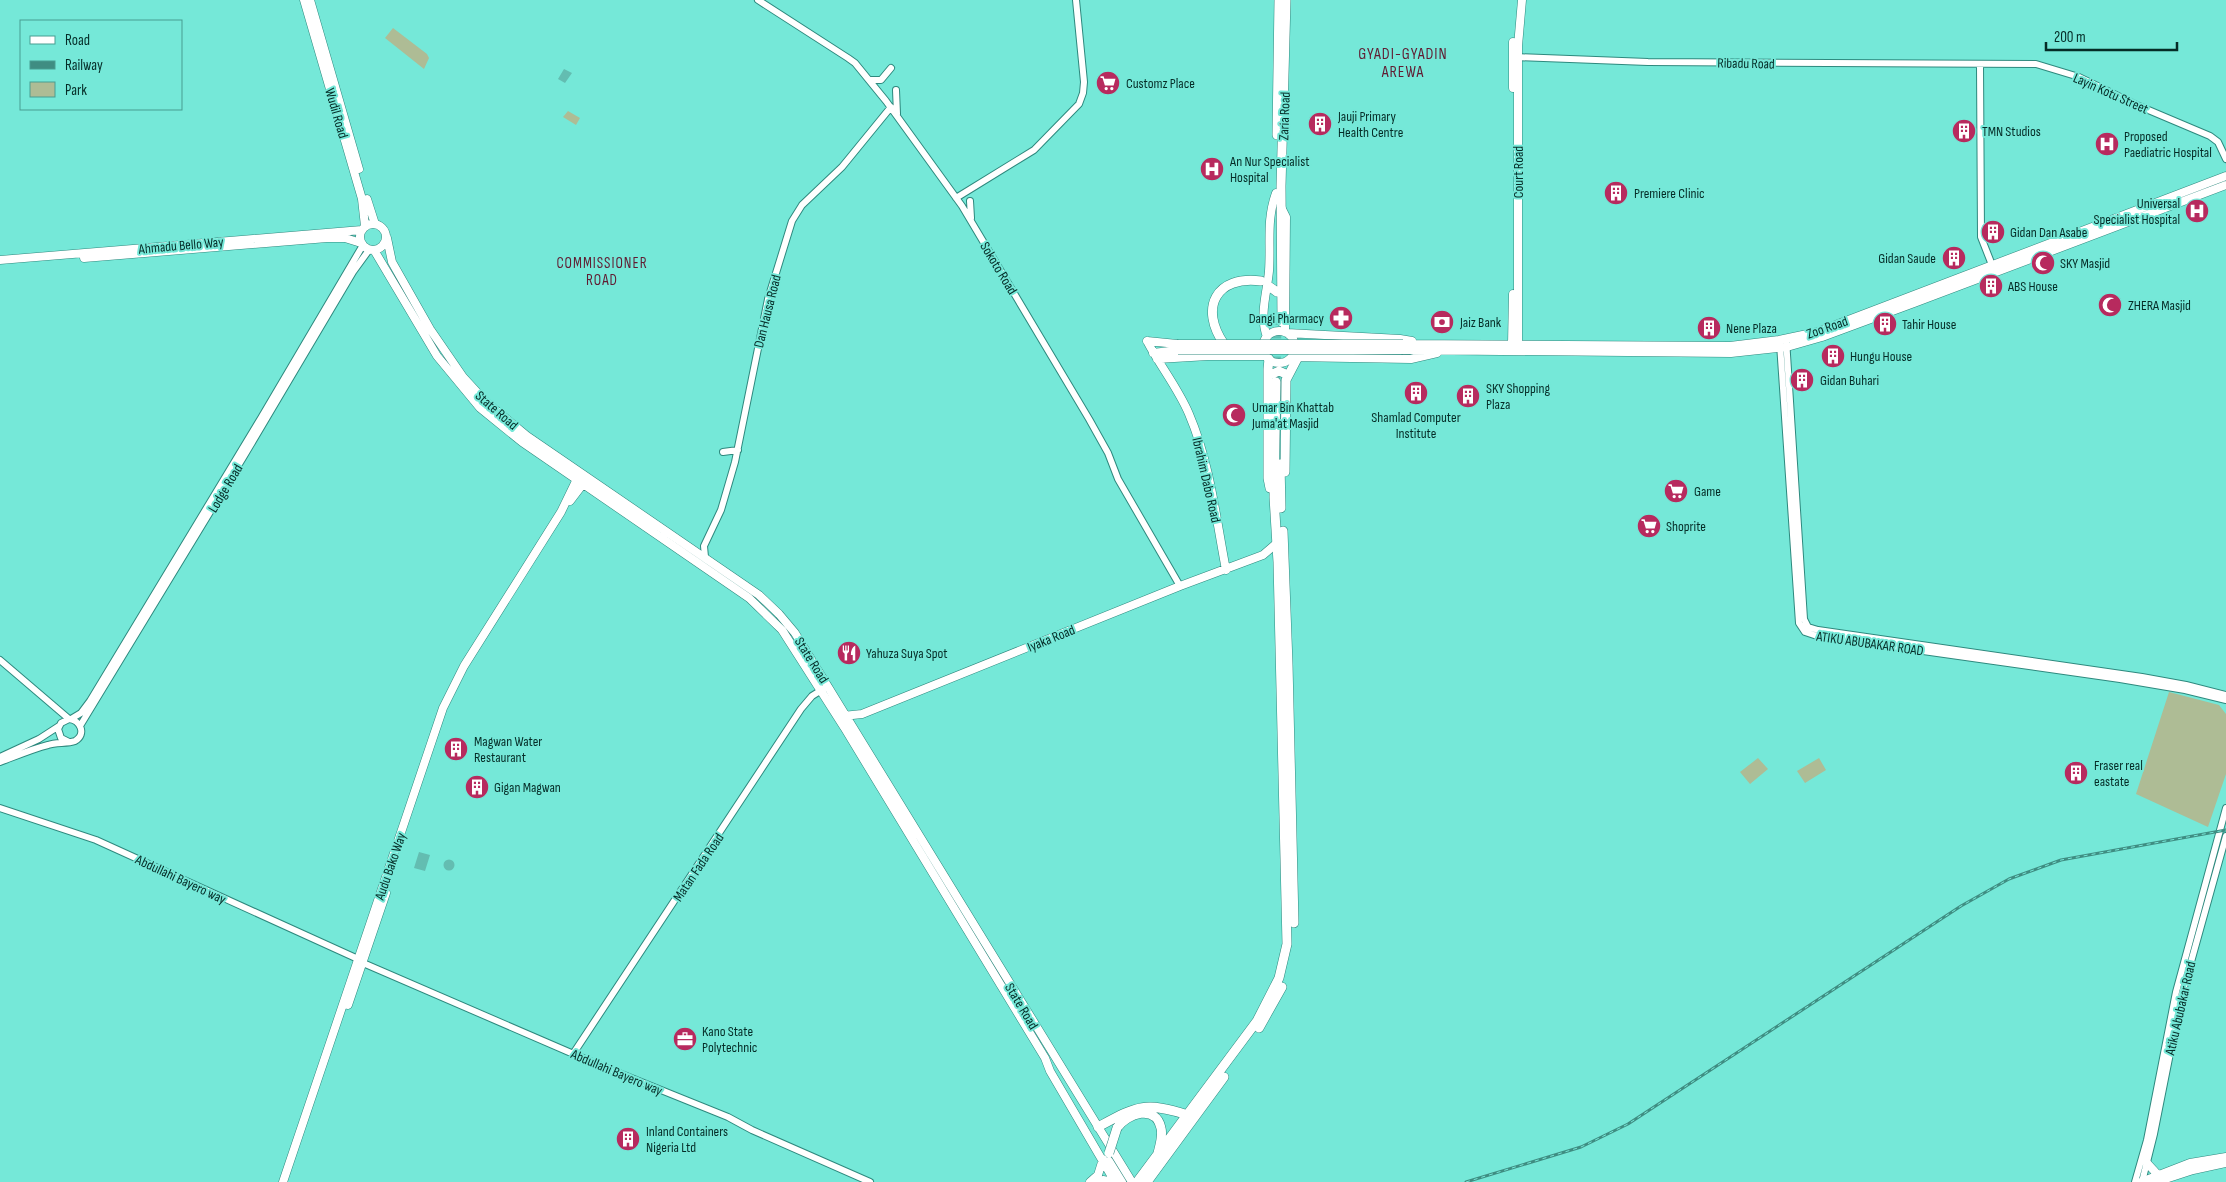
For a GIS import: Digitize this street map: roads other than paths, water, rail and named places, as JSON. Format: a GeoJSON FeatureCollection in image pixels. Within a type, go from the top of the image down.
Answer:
{"type":"FeatureCollection","features":[{"type":"Feature","properties":{"kind":"highway","name":"Zaria Road"},"geometry":{"type":"LineString","coordinates":[[1279,0],[1273,289],[1279,322],[1286,0]]}},
{"type":"Feature","properties":{"kind":"highway"},"geometry":{"type":"LineString","coordinates":[[1224,344],[1212,324],[1212,311],[1215,300],[1225,286],[1238,280],[1261,281]]}},
{"type":"Feature","properties":{"kind":"highway"},"geometry":{"type":"LineString","coordinates":[[1148,1182],[1154,1178],[1269,1013],[1283,984],[1292,953],[1294,911],[1284,547],[1277,498],[1268,478],[1268,357]]}},
{"type":"Feature","properties":{"kind":"highway"},"geometry":{"type":"LineString","coordinates":[[1282,379],[1295,357]]}},
{"type":"Feature","properties":{"kind":"highway"},"geometry":{"type":"LineString","coordinates":[[1137,1182],[1234,1054],[1265,1008],[1279,978],[1288,944],[1277,498],[1282,379],[1279,371],[1268,376]]}},
{"type":"Feature","properties":{"kind":"highway"},"geometry":{"type":"LineString","coordinates":[[1098,1127],[1120,1114],[1142,1107],[1160,1108],[1188,1115]]}},
{"type":"Feature","properties":{"kind":"highway"},"geometry":{"type":"LineString","coordinates":[[1106,1156],[1117,1128],[1134,1114],[1147,1113],[1154,1117],[1162,1129],[1158,1156]]}},
{"type":"Feature","properties":{"kind":"main road","name":"Wudil Road"},"geometry":{"type":"LineString","coordinates":[[304,0],[375,224]]}},
{"type":"Feature","properties":{"kind":"main road","name":"Wudil Road"},"geometry":{"type":"LineString","coordinates":[[310,0],[364,207],[364,228]]}},
{"type":"Feature","properties":{"kind":"main road","name":"Court Road"},"geometry":{"type":"LineString","coordinates":[[1515,344],[1516,0]]}},
{"type":"Feature","properties":{"kind":"main road","name":"Court Road"},"geometry":{"type":"LineString","coordinates":[[1515,57],[1522,0]]}},
{"type":"Feature","properties":{"kind":"main road","name":"Zoo Road"},"geometry":{"type":"LineString","coordinates":[[1403,347],[1422,344],[1730,346],[1783,343],[1817,332],[2226,176]]}},
{"type":"Feature","properties":{"kind":"main road","name":"Zoo Road"},"geometry":{"type":"LineString","coordinates":[[1403,347],[1445,351],[1731,353],[1822,336],[2226,185]]}},
{"type":"Feature","properties":{"kind":"main road"},"geometry":{"type":"LineString","coordinates":[[1268,357],[1264,348],[1267,337],[1264,323],[1264,297],[1269,270],[1269,217],[1276,193]]}},
{"type":"Feature","properties":{"kind":"main road"},"geometry":{"type":"LineString","coordinates":[[1281,207],[1286,217],[1286,333],[1294,341],[1295,357]]}},
{"type":"Feature","properties":{"kind":"main road"},"geometry":{"type":"LineString","coordinates":[[375,224],[383,228],[387,238],[384,246],[367,247],[360,234],[364,228],[375,224]]}},
{"type":"Feature","properties":{"kind":"main road","name":"Ahmadu Bello Way"},"geometry":{"type":"LineString","coordinates":[[0,265],[247,242],[364,228]]}},
{"type":"Feature","properties":{"kind":"main road","name":"Ahmadu Bello Way"},"geometry":{"type":"LineString","coordinates":[[0,260],[247,242],[337,238],[367,247]]}},
{"type":"Feature","properties":{"kind":"main road","name":"State Road"},"geometry":{"type":"LineString","coordinates":[[387,238],[389,254],[396,271],[440,345],[463,377],[486,402],[582,479],[762,608],[791,641],[848,726],[1048,1056],[1064,1069],[1132,1182]]}},
{"type":"Feature","properties":{"kind":"main road","name":"State Road"},"geometry":{"type":"LineString","coordinates":[[367,247],[437,356],[471,398],[522,442],[692,549],[759,595],[795,633],[824,688]]}},
{"type":"Feature","properties":{"kind":"main road"},"geometry":{"type":"LineString","coordinates":[[1267,337],[1274,332],[1400,339],[1422,344]]}},
{"type":"Feature","properties":{"kind":"main road","name":"Ibrahim Dabo Road"},"geometry":{"type":"LineString","coordinates":[[1177,347],[1148,341],[1188,412],[1203,454],[1226,570]]}},
{"type":"Feature","properties":{"kind":"main road"},"geometry":{"type":"LineString","coordinates":[[1155,356],[1177,347],[1224,344],[1403,347]]}},
{"type":"Feature","properties":{"kind":"main road"},"geometry":{"type":"LineString","coordinates":[[1177,347],[1403,347]]}},
{"type":"Feature","properties":{"kind":"main road"},"geometry":{"type":"LineString","coordinates":[[1155,356],[1268,357],[1281,363],[1295,357],[1411,359],[1445,351]]}},
{"type":"Feature","properties":{"kind":"main road","name":"Audu Bako Way"},"geometry":{"type":"LineString","coordinates":[[283,1182],[443,721],[459,685],[525,576],[528,566],[582,479]]}},
{"type":"Feature","properties":{"kind":"main road","name":"Iyaka Road"},"geometry":{"type":"LineString","coordinates":[[842,717],[862,714],[1180,586],[1226,570],[1263,555],[1278,542]]}},
{"type":"Feature","properties":{"kind":"main road"},"geometry":{"type":"LineString","coordinates":[[1263,555],[1278,562]]}},
{"type":"Feature","properties":{"kind":"main road"},"geometry":{"type":"LineString","coordinates":[[848,726],[862,714]]}},
{"type":"Feature","properties":{"kind":"main road","name":"Audu Bako Way"},"geometry":{"type":"LineString","coordinates":[[288,1182],[360,961]]}},
{"type":"Feature","properties":{"kind":"main road"},"geometry":{"type":"LineString","coordinates":[[1048,1056],[1122,1182]]}},
{"type":"Feature","properties":{"kind":"main road","name":"State Road"},"geometry":{"type":"LineString","coordinates":[[1048,1056],[1050,1071],[1106,1156],[1113,1180]]}},
{"type":"Feature","properties":{"kind":"main road"},"geometry":{"type":"LineString","coordinates":[[1083,1114],[1106,1156],[1127,1182]]}},
{"type":"Feature","properties":{"kind":"main road"},"geometry":{"type":"LineString","coordinates":[[1090,1182],[1098,1174],[1106,1156]]}},
{"type":"Feature","properties":{"kind":"main road"},"geometry":{"type":"LineString","coordinates":[[2157,1178],[2190,1164],[2226,1157]]}},
{"type":"Feature","properties":{"kind":"main road"},"geometry":{"type":"LineString","coordinates":[[2147,1163],[2157,1178]]}},
{"type":"Feature","properties":{"kind":"main road"},"geometry":{"type":"LineString","coordinates":[[2142,1182],[2226,1163]]}},
{"type":"Feature","properties":{"kind":"main road"},"geometry":{"type":"LineString","coordinates":[[1097,1182],[1113,1180]]}},
{"type":"Feature","properties":{"kind":"street","name":"Sokoto Road"},"geometry":{"type":"LineString","coordinates":[[758,0],[838,50],[855,63],[891,107],[948,184],[971,219],[1089,419],[1108,453],[1118,479],[1180,586]]}},
{"type":"Feature","properties":{"kind":"street"},"geometry":{"type":"LineString","coordinates":[[956,198],[1034,150],[1079,104],[1084,82],[1076,0]]}},
{"type":"Feature","properties":{"kind":"street","name":"Ribadu Road"},"geometry":{"type":"LineString","coordinates":[[1515,57],[1648,62],[1980,65]]}},
{"type":"Feature","properties":{"kind":"street","name":"Layin Kotu Street"},"geometry":{"type":"LineString","coordinates":[[1980,65],[2036,64],[2078,77],[2139,106],[2215,138],[2226,159]]}},
{"type":"Feature","properties":{"kind":"street"},"geometry":{"type":"LineString","coordinates":[[1980,65],[1981,237],[1992,265]]}},
{"type":"Feature","properties":{"kind":"street"},"geometry":{"type":"LineString","coordinates":[[869,80],[881,80],[891,68]]}},
{"type":"Feature","properties":{"kind":"street"},"geometry":{"type":"LineString","coordinates":[[896,90],[897,116]]}},
{"type":"Feature","properties":{"kind":"street"},"geometry":{"type":"LineString","coordinates":[[882,116],[886,101]]}},
{"type":"Feature","properties":{"kind":"street","name":"Dan Hausa Road"},"geometry":{"type":"LineString","coordinates":[[704,557],[704,546],[720,510],[738,450],[768,299],[792,221],[802,205],[842,168],[891,107]]}},
{"type":"Feature","properties":{"kind":"street"},"geometry":{"type":"LineString","coordinates":[[948,184],[967,191]]}},
{"type":"Feature","properties":{"kind":"street"},"geometry":{"type":"LineString","coordinates":[[970,201],[971,219]]}},
{"type":"Feature","properties":{"kind":"street","name":"Lodge Road"},"geometry":{"type":"LineString","coordinates":[[0,757],[35,742],[81,713],[90,701],[138,619],[367,247]]}},
{"type":"Feature","properties":{"kind":"street","name":"Lodge Road"},"geometry":{"type":"LineString","coordinates":[[80,726],[244,456],[367,247]]}},
{"type":"Feature","properties":{"kind":"street"},"geometry":{"type":"LineString","coordinates":[[1783,343],[1804,619],[1808,627],[2161,680],[2226,695]]}},
{"type":"Feature","properties":{"kind":"street","name":"ATIKU ABUBAKAR ROAD"},"geometry":{"type":"LineString","coordinates":[[1783,343],[1798,614],[1799,624],[1805,632],[1817,636],[2127,680],[2226,700]]}},
{"type":"Feature","properties":{"kind":"street"},"geometry":{"type":"LineString","coordinates":[[723,452],[738,450]]}},
{"type":"Feature","properties":{"kind":"street","name":"Dan Hausa Road"},"geometry":{"type":"LineString","coordinates":[[692,549],[708,535]]}},
{"type":"Feature","properties":{"kind":"street"},"geometry":{"type":"LineString","coordinates":[[0,660],[60,710],[66,721],[80,726],[79,738],[69,742],[40,747],[0,762]]}},
{"type":"Feature","properties":{"kind":"street","name":"Matan Fada Road"},"geometry":{"type":"LineString","coordinates":[[573,1054],[801,709],[812,696],[824,688]]}},
{"type":"Feature","properties":{"kind":"street"},"geometry":{"type":"LineString","coordinates":[[66,721],[58,734],[64,741],[69,742]]}},
{"type":"Feature","properties":{"kind":"street","name":"Abdullahi Bayero way"},"geometry":{"type":"LineString","coordinates":[[0,808],[96,840],[360,961],[573,1054],[728,1116],[752,1130],[870,1182]]}},
{"type":"Feature","properties":{"kind":"street"},"geometry":{"type":"LineString","coordinates":[[2135,1182],[2147,1140],[2177,986],[2226,808]]}},
{"type":"Feature","properties":{"kind":"street","name":"Atiku Abubakar Road"},"geometry":{"type":"LineString","coordinates":[[2142,1182],[2154,1134],[2180,998],[2226,836]]}},
{"type":"Feature","properties":{"kind":"water"},"geometry":{"type":"Polygon","coordinates":[[[564,69],[572,73],[565,83],[558,79],[564,69]]]}},
{"type":"Feature","properties":{"kind":"water"},"geometry":{"type":"Polygon","coordinates":[[[419,852],[430,855],[425,871],[414,868],[419,852]]]}},
{"type":"Feature","properties":{"kind":"water"},"geometry":{"type":"Polygon","coordinates":[[[449,859],[455,865],[449,871],[443,865],[449,859]]]}},
{"type":"Feature","properties":{"kind":"tunnel"},"geometry":{"type":"LineString","coordinates":[[1276,379],[1277,322]]}},
{"type":"Feature","properties":{"kind":"railway"},"geometry":{"type":"LineString","coordinates":[[1466,1182],[1581,1147],[1628,1124],[1961,906],[2009,879],[2061,860],[2226,830]]}},
{"type":"Feature","properties":{"kind":"place","name":"Customz Place"},"geometry":{"type":"Point","coordinates":[1108,83]}},
{"type":"Feature","properties":{"kind":"place","name":"Jauji Primary Health Centre"},"geometry":{"type":"Point","coordinates":[1320,124]}},
{"type":"Feature","properties":{"kind":"place","name":"TMN Studios"},"geometry":{"type":"Point","coordinates":[1964,131]}},
{"type":"Feature","properties":{"kind":"place","name":"Proposed Paediatric Hospital"},"geometry":{"type":"Point","coordinates":[2107,144]}},
{"type":"Feature","properties":{"kind":"place","name":"An Nur Specialist Hospital"},"geometry":{"type":"Point","coordinates":[1212,169]}},
{"type":"Feature","properties":{"kind":"place","name":"Premiere Clinic"},"geometry":{"type":"Point","coordinates":[1616,193]}},
{"type":"Feature","properties":{"kind":"place","name":"Universal Specialist Hospital"},"geometry":{"type":"Point","coordinates":[2197,211]}},
{"type":"Feature","properties":{"kind":"place","name":"Gidan Dan Asabe"},"geometry":{"type":"Point","coordinates":[1993,232]}},
{"type":"Feature","properties":{"kind":"place","name":"Gidan Saude"},"geometry":{"type":"Point","coordinates":[1954,258]}},
{"type":"Feature","properties":{"kind":"place","name":"SKY Masjid"},"geometry":{"type":"Point","coordinates":[2043,263]}},
{"type":"Feature","properties":{"kind":"place","name":"ABS House"},"geometry":{"type":"Point","coordinates":[1991,286]}},
{"type":"Feature","properties":{"kind":"place","name":"ZHERA Masjid"},"geometry":{"type":"Point","coordinates":[2110,305]}},
{"type":"Feature","properties":{"kind":"place","name":"Dangi Pharmacy"},"geometry":{"type":"Point","coordinates":[1341,318]}},
{"type":"Feature","properties":{"kind":"place","name":"Jaiz Bank"},"geometry":{"type":"Point","coordinates":[1442,322]}},
{"type":"Feature","properties":{"kind":"place","name":"Tahir House"},"geometry":{"type":"Point","coordinates":[1885,324]}},
{"type":"Feature","properties":{"kind":"place","name":"Nene Plaza"},"geometry":{"type":"Point","coordinates":[1709,328]}},
{"type":"Feature","properties":{"kind":"place","name":"Hungu House"},"geometry":{"type":"Point","coordinates":[1833,356]}},
{"type":"Feature","properties":{"kind":"place","name":"Gidan Buhari"},"geometry":{"type":"Point","coordinates":[1802,380]}},
{"type":"Feature","properties":{"kind":"place","name":"Shamlad Computer Institute"},"geometry":{"type":"Point","coordinates":[1416,393]}},
{"type":"Feature","properties":{"kind":"place","name":"SKY Shopping Plaza"},"geometry":{"type":"Point","coordinates":[1468,396]}},
{"type":"Feature","properties":{"kind":"place","name":"Umar Bin Khattab Juma'at Masjid"},"geometry":{"type":"Point","coordinates":[1234,415]}},
{"type":"Feature","properties":{"kind":"place","name":"Game"},"geometry":{"type":"Point","coordinates":[1676,491]}},
{"type":"Feature","properties":{"kind":"place","name":"Shoprite"},"geometry":{"type":"Point","coordinates":[1649,526]}},
{"type":"Feature","properties":{"kind":"place","name":"Yahuza Suya Spot"},"geometry":{"type":"Point","coordinates":[849,653]}},
{"type":"Feature","properties":{"kind":"place","name":"Magwan Water Restaurant"},"geometry":{"type":"Point","coordinates":[456,749]}},
{"type":"Feature","properties":{"kind":"place","name":"Fraser real eastate"},"geometry":{"type":"Point","coordinates":[2076,773]}},
{"type":"Feature","properties":{"kind":"place","name":"Gigan Magwan"},"geometry":{"type":"Point","coordinates":[477,787]}},
{"type":"Feature","properties":{"kind":"place","name":"Kano State Polytechnic"},"geometry":{"type":"Point","coordinates":[685,1039]}},
{"type":"Feature","properties":{"kind":"place","name":"Inland Containers Nigeria Ltd"},"geometry":{"type":"Point","coordinates":[628,1139]}},
{"type":"Feature","properties":{"kind":"district","name":"GYADI-GYADIN AREWA"},"geometry":{"type":"Point","coordinates":[1403,62]}},
{"type":"Feature","properties":{"kind":"district","name":"COMMISSIONER ROAD"},"geometry":{"type":"Point","coordinates":[602,272]}}]}
